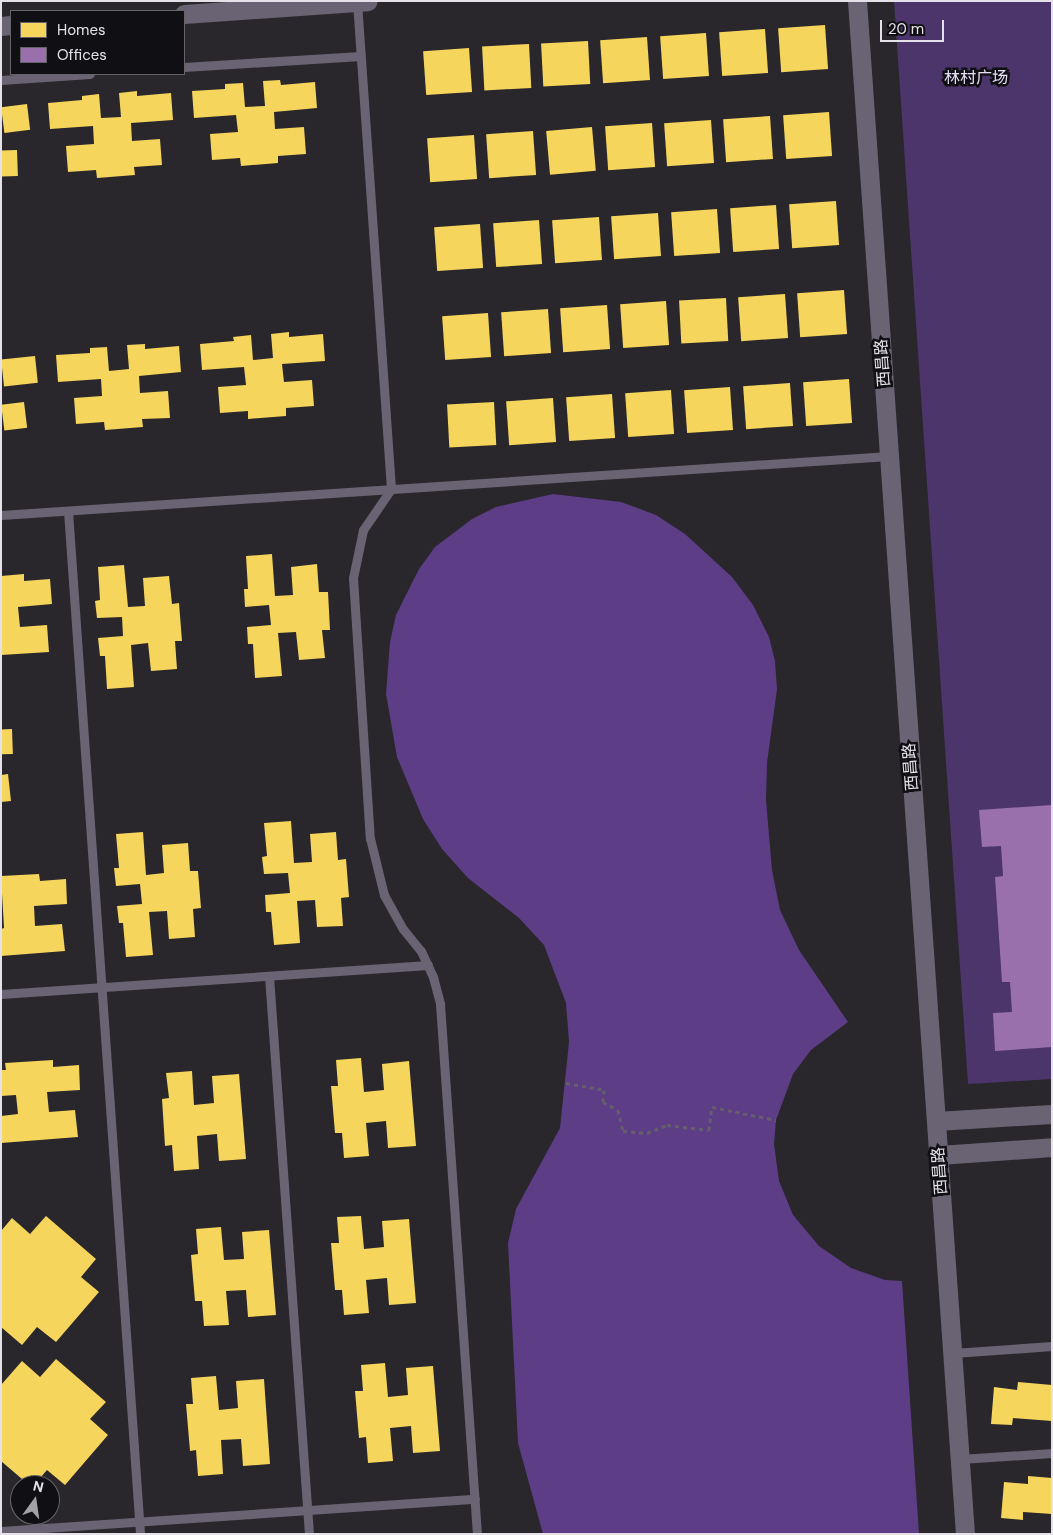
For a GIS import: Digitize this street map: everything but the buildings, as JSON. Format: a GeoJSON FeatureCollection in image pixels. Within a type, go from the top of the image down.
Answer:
{"type":"FeatureCollection","features":[{"type":"Feature","properties":{"kind":"street","name":"西昌路"},"geometry":{"type":"LineString","coordinates":[[857,1],[965,1534]]}},
{"type":"Feature","properties":{"kind":"street"},"geometry":{"type":"LineString","coordinates":[[185,14],[362,2]]}},
{"type":"Feature","properties":{"kind":"street"},"geometry":{"type":"LineString","coordinates":[[936,1121],[1052,1114]]}},
{"type":"Feature","properties":{"kind":"street"},"geometry":{"type":"LineString","coordinates":[[938,1155],[1052,1147]]}},
{"type":"Feature","properties":{"kind":"lane"},"geometry":{"type":"LineString","coordinates":[[362,2],[361,56],[391,489],[380,501],[363,530],[353,578],[370,838],[384,895],[428,965],[440,1004],[477,1534]]}},
{"type":"Feature","properties":{"kind":"lane"},"geometry":{"type":"LineString","coordinates":[[185,67],[361,56]]}},
{"type":"Feature","properties":{"kind":"lane"},"geometry":{"type":"LineString","coordinates":[[1,80],[75,75]]}},
{"type":"Feature","properties":{"kind":"lane"},"geometry":{"type":"LineString","coordinates":[[1,515],[889,456]]}},
{"type":"Feature","properties":{"kind":"lane"},"geometry":{"type":"LineString","coordinates":[[68,511],[140,1534]]}},
{"type":"Feature","properties":{"kind":"lane"},"geometry":{"type":"LineString","coordinates":[[1,994],[428,965]]}},
{"type":"Feature","properties":{"kind":"lane"},"geometry":{"type":"LineString","coordinates":[[269,976],[309,1534]]}},
{"type":"Feature","properties":{"kind":"lane"},"geometry":{"type":"LineString","coordinates":[[953,1353],[1052,1346]]}},
{"type":"Feature","properties":{"kind":"lane"},"geometry":{"type":"LineString","coordinates":[[960,1459],[1052,1453]]}},
{"type":"Feature","properties":{"kind":"lane"},"geometry":{"type":"LineString","coordinates":[[1,1531],[475,1499]]}},
{"type":"Feature","properties":{"kind":"path"},"geometry":{"type":"LineString","coordinates":[[566,1084],[604,1090],[603,1102],[618,1110],[623,1131],[647,1133],[667,1125],[709,1130],[712,1107],[776,1120]]}},
{"type":"Feature","properties":{"kind":"green space","name":"林村广场"},"geometry":{"type":"Polygon","coordinates":[[[894,1],[1052,1],[1052,1079],[968,1084],[894,1]]]}},
{"type":"Feature","properties":{"kind":"shaded area"},"geometry":{"type":"Polygon","coordinates":[[[553,494],[621,502],[656,515],[685,534],[732,577],[753,605],[769,637],[775,661],[777,689],[767,763],[766,800],[772,870],[780,910],[799,950],[848,1022],[811,1050],[793,1074],[776,1120],[774,1144],[779,1181],[793,1215],[819,1246],[851,1268],[885,1280],[902,1281],[919,1534],[543,1534],[518,1443],[508,1243],[516,1209],[560,1128],[569,1042],[566,1003],[544,945],[519,918],[468,878],[442,849],[423,819],[397,757],[386,694],[390,642],[396,615],[419,569],[435,547],[472,519],[496,507],[553,494]]]}}]}
